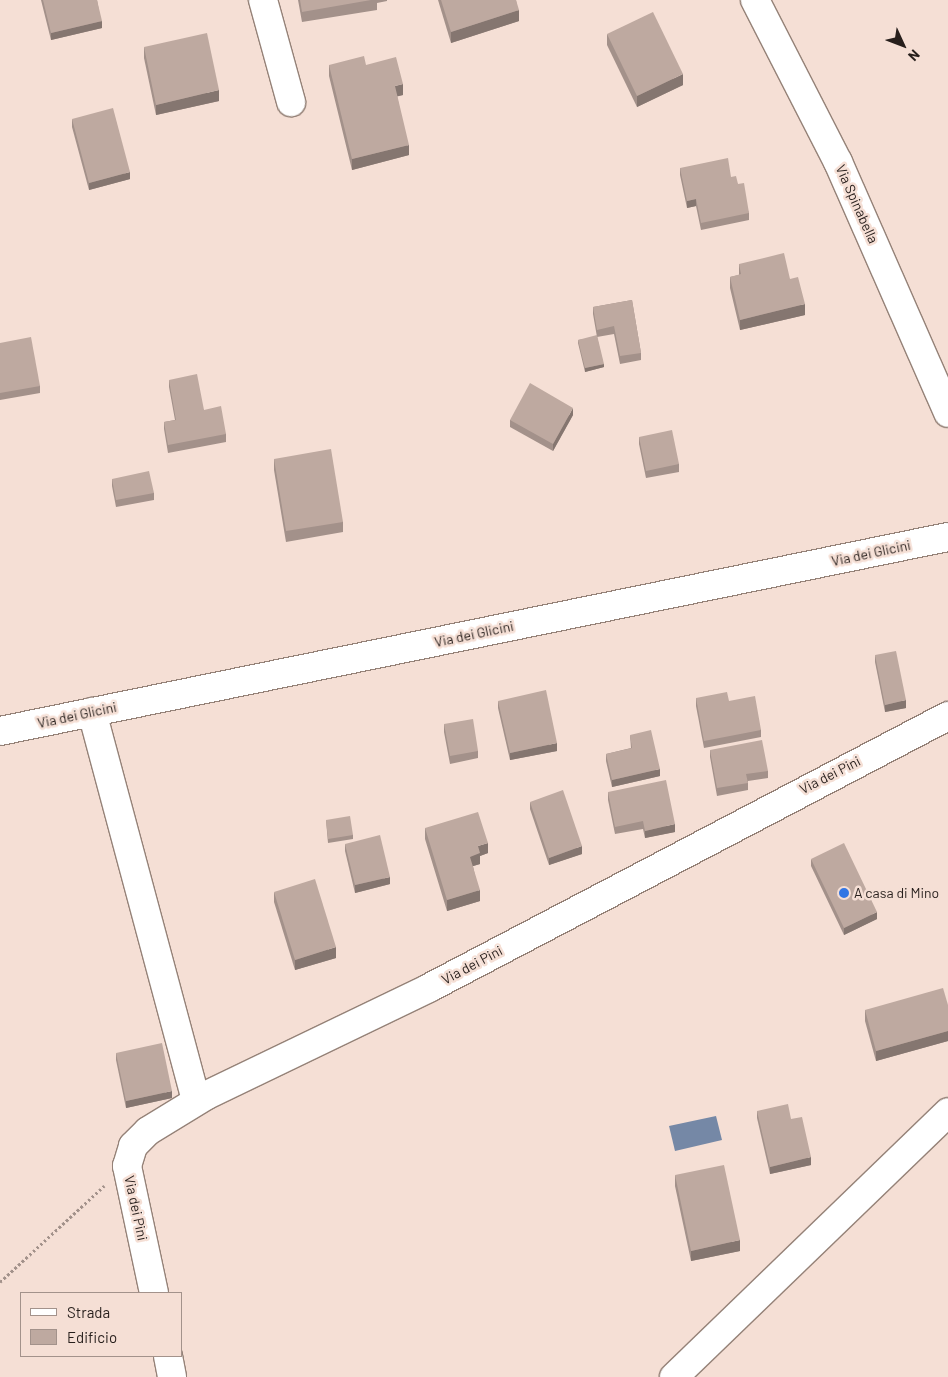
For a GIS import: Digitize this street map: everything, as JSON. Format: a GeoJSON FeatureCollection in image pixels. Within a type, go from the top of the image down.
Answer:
{"type":"FeatureCollection","features":[{"type":"Feature","properties":{"kind":"street"},"geometry":{"type":"LineString","coordinates":[[263,0],[291,102]]}},
{"type":"Feature","properties":{"kind":"street","name":"Via Spinabella"},"geometry":{"type":"LineString","coordinates":[[755,0],[834,154],[948,413]]}},
{"type":"Feature","properties":{"kind":"street","name":"Via dei Glicini"},"geometry":{"type":"LineString","coordinates":[[0,731],[948,537]]}},
{"type":"Feature","properties":{"kind":"street"},"geometry":{"type":"LineString","coordinates":[[92,712],[196,1100]]}},
{"type":"Feature","properties":{"kind":"street","name":"Via dei Pini"},"geometry":{"type":"LineString","coordinates":[[154,1292],[127,1166],[141,1136],[196,1100],[429,988],[948,716]]}},
{"type":"Feature","properties":{"kind":"street"},"geometry":{"type":"LineString","coordinates":[[674,1377],[948,1112]]}},
{"type":"Feature","properties":{"kind":"street"},"geometry":{"type":"LineString","coordinates":[[168,1357],[172,1377]]}},
{"type":"Feature","properties":{"kind":"path"},"geometry":{"type":"LineString","coordinates":[[0,1282],[127,1166]]}},
{"type":"Feature","properties":{"kind":"water"},"geometry":{"type":"Polygon","coordinates":[[[716,1116],[722,1140],[675,1151],[669,1126],[716,1116]]]}},
{"type":"Feature","properties":{"kind":"building"},"geometry":{"type":"Polygon","coordinates":[[[43,0],[97,0],[102,21],[51,33],[43,0]]]}},
{"type":"Feature","properties":{"kind":"building"},"geometry":{"type":"Polygon","coordinates":[[[300,0],[371,0],[302,12],[300,0]]]}},
{"type":"Feature","properties":{"kind":"building"},"geometry":{"type":"Polygon","coordinates":[[[441,0],[516,0],[519,10],[451,32],[441,0]]]}},
{"type":"Feature","properties":{"kind":"building"},"geometry":{"type":"Polygon","coordinates":[[[653,12],[683,74],[637,96],[607,34],[653,12]]]}},
{"type":"Feature","properties":{"kind":"building"},"geometry":{"type":"Polygon","coordinates":[[[207,33],[219,90],[156,105],[144,47],[207,33]]]}},
{"type":"Feature","properties":{"kind":"building"},"geometry":{"type":"Polygon","coordinates":[[[364,56],[366,65],[396,57],[403,84],[395,86],[409,145],[352,159],[329,65],[364,56]]]}},
{"type":"Feature","properties":{"kind":"building"},"geometry":{"type":"Polygon","coordinates":[[[113,108],[130,172],[89,183],[72,119],[113,108]]]}},
{"type":"Feature","properties":{"kind":"building"},"geometry":{"type":"Polygon","coordinates":[[[728,158],[731,177],[736,176],[738,184],[744,183],[749,213],[701,223],[696,199],[687,201],[680,168],[728,158]]]}},
{"type":"Feature","properties":{"kind":"building"},"geometry":{"type":"Polygon","coordinates":[[[784,253],[790,279],[798,277],[805,304],[740,320],[730,277],[741,274],[739,264],[784,253]]]}},
{"type":"Feature","properties":{"kind":"building"},"geometry":{"type":"Polygon","coordinates":[[[632,300],[641,353],[620,356],[614,326],[597,330],[593,307],[632,300]]]}},
{"type":"Feature","properties":{"kind":"building"},"geometry":{"type":"Polygon","coordinates":[[[597,335],[604,364],[585,368],[578,340],[597,335]]]}},
{"type":"Feature","properties":{"kind":"building"},"geometry":{"type":"Polygon","coordinates":[[[31,337],[40,386],[0,393],[0,343],[31,337]]]}},
{"type":"Feature","properties":{"kind":"building"},"geometry":{"type":"Polygon","coordinates":[[[197,374],[204,410],[221,406],[226,434],[168,445],[164,422],[176,420],[169,380],[197,374]]]}},
{"type":"Feature","properties":{"kind":"building"},"geometry":{"type":"Polygon","coordinates":[[[530,383],[573,408],[553,444],[510,420],[530,383]]]}},
{"type":"Feature","properties":{"kind":"building"},"geometry":{"type":"Polygon","coordinates":[[[672,430],[679,464],[646,471],[639,437],[672,430]]]}},
{"type":"Feature","properties":{"kind":"building"},"geometry":{"type":"Polygon","coordinates":[[[331,449],[343,522],[286,531],[274,459],[331,449]]]}},
{"type":"Feature","properties":{"kind":"building"},"geometry":{"type":"Polygon","coordinates":[[[149,471],[154,493],[116,500],[112,479],[149,471]]]}},
{"type":"Feature","properties":{"kind":"building"},"geometry":{"type":"Polygon","coordinates":[[[896,651],[906,700],[885,705],[875,655],[896,651]]]}},
{"type":"Feature","properties":{"kind":"building"},"geometry":{"type":"Polygon","coordinates":[[[546,690],[557,743],[510,753],[498,701],[546,690]]]}},
{"type":"Feature","properties":{"kind":"building"},"geometry":{"type":"Polygon","coordinates":[[[727,692],[729,701],[755,696],[761,730],[704,741],[696,698],[727,692]]]}},
{"type":"Feature","properties":{"kind":"building"},"geometry":{"type":"Polygon","coordinates":[[[473,719],[478,751],[450,756],[444,724],[473,719]]]}},
{"type":"Feature","properties":{"kind":"building"},"geometry":{"type":"Polygon","coordinates":[[[651,730],[660,769],[612,780],[606,754],[632,748],[630,735],[651,730]]]}},
{"type":"Feature","properties":{"kind":"building"},"geometry":{"type":"Polygon","coordinates":[[[762,740],[768,771],[746,774],[748,783],[717,788],[710,750],[762,740]]]}},
{"type":"Feature","properties":{"kind":"building"},"geometry":{"type":"Polygon","coordinates":[[[666,780],[675,824],[645,831],[643,821],[615,827],[608,792],[666,780]]]}},
{"type":"Feature","properties":{"kind":"building"},"geometry":{"type":"Polygon","coordinates":[[[563,790],[582,846],[549,858],[530,802],[563,790]]]}},
{"type":"Feature","properties":{"kind":"building"},"geometry":{"type":"Polygon","coordinates":[[[478,812],[488,843],[478,846],[480,853],[470,857],[480,890],[447,900],[425,828],[478,812]]]}},
{"type":"Feature","properties":{"kind":"building"},"geometry":{"type":"Polygon","coordinates":[[[350,816],[353,835],[328,839],[326,820],[350,816]]]}},
{"type":"Feature","properties":{"kind":"building"},"geometry":{"type":"Polygon","coordinates":[[[380,835],[390,877],[355,885],[345,844],[380,835]]]}},
{"type":"Feature","properties":{"kind":"building","name":"A casa di Mino"},"geometry":{"type":"Polygon","coordinates":[[[844,843],[877,912],[844,928],[811,859],[844,843]]]}},
{"type":"Feature","properties":{"kind":"building"},"geometry":{"type":"Polygon","coordinates":[[[315,879],[336,947],[295,960],[274,892],[315,879]]]}},
{"type":"Feature","properties":{"kind":"building"},"geometry":{"type":"Polygon","coordinates":[[[943,988],[948,1005],[948,1031],[876,1051],[865,1010],[943,988]]]}},
{"type":"Feature","properties":{"kind":"building"},"geometry":{"type":"Polygon","coordinates":[[[162,1043],[172,1091],[126,1101],[116,1053],[162,1043]]]}},
{"type":"Feature","properties":{"kind":"building"},"geometry":{"type":"Polygon","coordinates":[[[788,1104],[791,1119],[802,1117],[811,1157],[770,1167],[757,1111],[788,1104]]]}},
{"type":"Feature","properties":{"kind":"building"},"geometry":{"type":"Polygon","coordinates":[[[724,1165],[740,1240],[691,1251],[675,1175],[724,1165]]]}},
{"type":"Feature","properties":{"kind":"place","name":"A casa di Mino"},"geometry":{"type":"Point","coordinates":[844,893]}}]}
